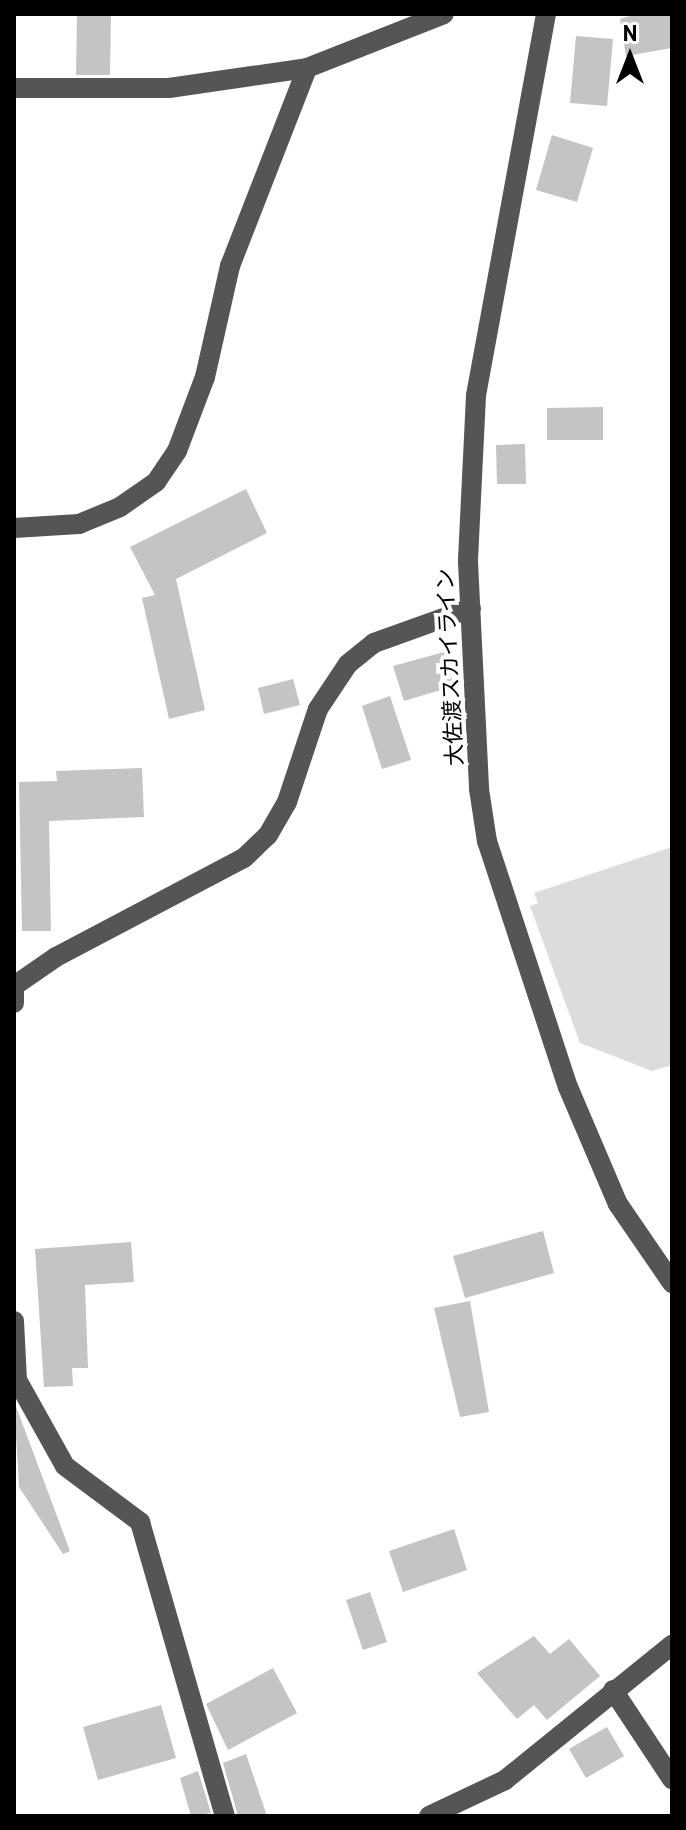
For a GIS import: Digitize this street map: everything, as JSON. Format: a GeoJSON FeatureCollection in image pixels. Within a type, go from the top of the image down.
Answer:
{"type":"FeatureCollection","features":[{"type":"Feature","properties":{"kind":"street"},"geometry":{"type":"LineString","coordinates":[[14,88],[169,88],[307,68],[444,14]]}},
{"type":"Feature","properties":{"kind":"street","name":"大佐渡スカイライン"},"geometry":{"type":"LineString","coordinates":[[546,14],[476,396],[471,608],[487,841],[597,1162],[672,1283]]}},
{"type":"Feature","properties":{"kind":"street"},"geometry":{"type":"LineString","coordinates":[[14,528],[79,524],[120,507],[156,482],[177,451],[205,377],[230,266],[307,68]]}},
{"type":"Feature","properties":{"kind":"street"},"geometry":{"type":"LineString","coordinates":[[14,1003],[14,986],[56,957],[244,858],[268,835],[287,802],[318,709],[348,664],[374,643],[471,608]]}},
{"type":"Feature","properties":{"kind":"street"},"geometry":{"type":"LineString","coordinates":[[14,1321],[17,1380],[65,1466],[140,1522],[225,1816]]}},
{"type":"Feature","properties":{"kind":"street"},"geometry":{"type":"LineString","coordinates":[[429,1816],[505,1780],[672,1645]]}},
{"type":"Feature","properties":{"kind":"street"},"geometry":{"type":"LineString","coordinates":[[613,1690],[672,1779]]}},
{"type":"Feature","properties":{"kind":"shaded area"},"geometry":{"type":"Polygon","coordinates":[[[672,847],[672,1065],[652,1071],[580,1043],[530,906],[538,903],[534,893],[672,847]]]}},
{"type":"Feature","properties":{"kind":"building"},"geometry":{"type":"Polygon","coordinates":[[[77,14],[111,14],[110,75],[76,75],[77,14]]]}},
{"type":"Feature","properties":{"kind":"building"},"geometry":{"type":"Polygon","coordinates":[[[636,14],[672,14],[672,48],[626,56],[620,19],[636,14]]]}},
{"type":"Feature","properties":{"kind":"building"},"geometry":{"type":"Polygon","coordinates":[[[576,36],[613,39],[607,106],[570,103],[576,36]]]}},
{"type":"Feature","properties":{"kind":"building"},"geometry":{"type":"Polygon","coordinates":[[[552,135],[593,148],[577,202],[536,190],[552,135]]]}},
{"type":"Feature","properties":{"kind":"building"},"geometry":{"type":"Polygon","coordinates":[[[603,407],[603,440],[547,440],[547,408],[603,407]]]}},
{"type":"Feature","properties":{"kind":"building"},"geometry":{"type":"Polygon","coordinates":[[[525,444],[526,484],[497,484],[496,445],[525,444]]]}},
{"type":"Feature","properties":{"kind":"building"},"geometry":{"type":"Polygon","coordinates":[[[246,489],[267,533],[176,579],[205,710],[169,719],[142,598],[155,595],[130,547],[246,489]]]}},
{"type":"Feature","properties":{"kind":"building"},"geometry":{"type":"Polygon","coordinates":[[[444,652],[454,686],[404,701],[393,666],[444,652]]]}},
{"type":"Feature","properties":{"kind":"building"},"geometry":{"type":"Polygon","coordinates":[[[293,679],[300,705],[264,714],[258,688],[293,679]]]}},
{"type":"Feature","properties":{"kind":"building"},"geometry":{"type":"Polygon","coordinates":[[[390,696],[411,760],[382,769],[362,706],[390,696]]]}},
{"type":"Feature","properties":{"kind":"building"},"geometry":{"type":"Polygon","coordinates":[[[142,768],[144,817],[49,821],[51,931],[22,931],[19,782],[57,781],[56,771],[142,768]]]}},
{"type":"Feature","properties":{"kind":"building"},"geometry":{"type":"Polygon","coordinates":[[[543,1231],[554,1273],[465,1298],[453,1256],[543,1231]]]}},
{"type":"Feature","properties":{"kind":"building"},"geometry":{"type":"Polygon","coordinates":[[[131,1242],[134,1282],[85,1285],[88,1368],[72,1368],[73,1386],[44,1387],[35,1249],[131,1242]]]}},
{"type":"Feature","properties":{"kind":"building"},"geometry":{"type":"Polygon","coordinates":[[[470,1301],[489,1412],[460,1417],[434,1308],[470,1301]]]}},
{"type":"Feature","properties":{"kind":"building"},"geometry":{"type":"Polygon","coordinates":[[[14,1401],[70,1551],[63,1554],[19,1487],[14,1401]]]}},
{"type":"Feature","properties":{"kind":"building"},"geometry":{"type":"Polygon","coordinates":[[[454,1529],[467,1570],[403,1592],[389,1551],[454,1529]]]}},
{"type":"Feature","properties":{"kind":"building"},"geometry":{"type":"Polygon","coordinates":[[[370,1592],[387,1642],[363,1650],[346,1600],[370,1592]]]}},
{"type":"Feature","properties":{"kind":"building"},"geometry":{"type":"Polygon","coordinates":[[[534,1636],[550,1654],[569,1639],[600,1676],[547,1720],[534,1705],[517,1719],[477,1673],[534,1636]]]}},
{"type":"Feature","properties":{"kind":"building"},"geometry":{"type":"Polygon","coordinates":[[[273,1668],[297,1713],[228,1750],[206,1704],[273,1668]]]}},
{"type":"Feature","properties":{"kind":"building"},"geometry":{"type":"Polygon","coordinates":[[[161,1705],[176,1758],[98,1780],[83,1727],[161,1705]]]}},
{"type":"Feature","properties":{"kind":"building"},"geometry":{"type":"Polygon","coordinates":[[[607,1727],[624,1756],[586,1778],[569,1749],[607,1727]]]}},
{"type":"Feature","properties":{"kind":"building"},"geometry":{"type":"Polygon","coordinates":[[[246,1754],[267,1816],[238,1816],[223,1763],[246,1754]]]}},
{"type":"Feature","properties":{"kind":"building"},"geometry":{"type":"Polygon","coordinates":[[[198,1771],[211,1813],[191,1816],[180,1778],[198,1771]]]}}]}
